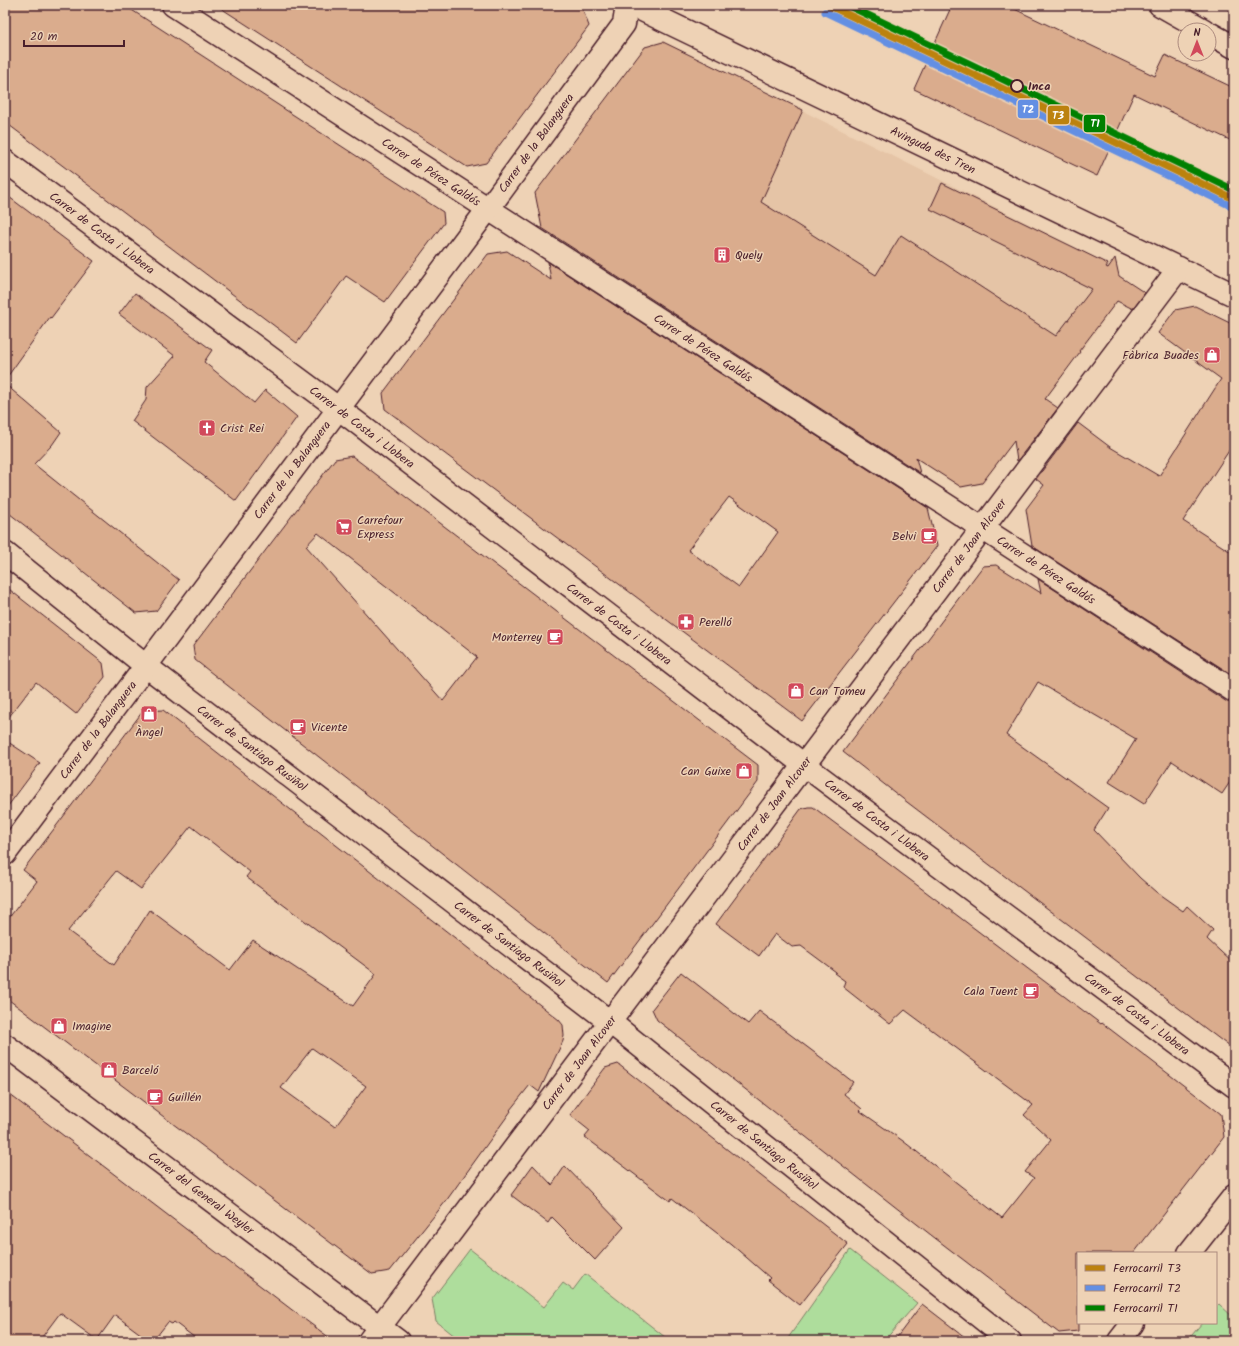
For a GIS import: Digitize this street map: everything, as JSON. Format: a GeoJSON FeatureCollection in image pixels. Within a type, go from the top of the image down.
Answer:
{"type":"FeatureCollection","features":[{"type":"Feature","properties":{"kind":"street","name":"Carrer de Pérez Galdós"},"geometry":{"type":"LineString","coordinates":[[173,5],[1234,691]]}},
{"type":"Feature","properties":{"kind":"street","name":"Carrer de la Balanguera"},"geometry":{"type":"LineString","coordinates":[[5,854],[488,209],[624,24],[627,5]]}},
{"type":"Feature","properties":{"kind":"street","name":"Avinguda des Tren"},"geometry":{"type":"LineString","coordinates":[[632,5],[1234,295]]}},
{"type":"Feature","properties":{"kind":"street"},"geometry":{"type":"LineString","coordinates":[[1160,5],[1190,22]]}},
{"type":"Feature","properties":{"kind":"street"},"geometry":{"type":"LineString","coordinates":[[1217,37],[1234,47]]}},
{"type":"Feature","properties":{"kind":"street","name":"Carrer de Costa i Llobera"},"geometry":{"type":"LineString","coordinates":[[5,161],[338,408],[804,765],[1234,1086]]}},
{"type":"Feature","properties":{"kind":"street","name":"Carrer de Joan Alcover"},"geometry":{"type":"LineString","coordinates":[[374,1334],[1179,268]]}},
{"type":"Feature","properties":{"kind":"street","name":"Carrer de Santiago Rusiñol"},"geometry":{"type":"LineString","coordinates":[[5,553],[146,666],[610,1022],[1010,1341]]}},
{"type":"Feature","properties":{"kind":"street","name":"Carrer del General Weyler"},"geometry":{"type":"LineString","coordinates":[[5,1045],[374,1334],[398,1341]]}},
{"type":"Feature","properties":{"kind":"street"},"geometry":{"type":"LineString","coordinates":[[1190,1252],[1234,1196]]}},
{"type":"Feature","properties":{"kind":"street"},"geometry":{"type":"LineString","coordinates":[[1119,1341],[1133,1324]]}},
{"type":"Feature","properties":{"kind":"shaded area","name":"Quely"},"geometry":{"type":"Polygon","coordinates":[[[663,41],[1109,264],[1120,276],[1123,289],[1118,301],[983,484],[961,488],[539,218],[535,193],[644,47],[663,41]]]}},
{"type":"Feature","properties":{"kind":"green space"},"geometry":{"type":"Polygon","coordinates":[[[470,1249],[544,1307],[563,1283],[573,1290],[585,1274],[670,1341],[461,1341],[436,1321],[432,1299],[470,1249]]]}},
{"type":"Feature","properties":{"kind":"green space"},"geometry":{"type":"Polygon","coordinates":[[[850,1250],[917,1303],[884,1341],[786,1341],[850,1250]]]}},
{"type":"Feature","properties":{"kind":"green space"},"geometry":{"type":"Polygon","coordinates":[[[1219,1304],[1234,1318],[1234,1341],[1187,1341],[1201,1324],[1217,1324],[1217,1306],[1219,1304]]]}},
{"type":"Feature","properties":{"kind":"building"},"geometry":{"type":"Polygon","coordinates":[[[5,5],[124,5],[443,212],[444,223],[385,302],[346,276],[297,343],[5,122],[5,5]]]}},
{"type":"Feature","properties":{"kind":"building"},"geometry":{"type":"Polygon","coordinates":[[[216,5],[581,5],[589,26],[486,163],[467,167],[216,5]]]}},
{"type":"Feature","properties":{"kind":"building"},"geometry":{"type":"Polygon","coordinates":[[[952,5],[1006,5],[1155,76],[1165,55],[1234,88],[1234,142],[1134,94],[1097,176],[914,89],[952,5]]]}},
{"type":"Feature","properties":{"kind":"building","name":"Quely"},"geometry":{"type":"Polygon","coordinates":[[[663,42],[803,110],[761,202],[876,275],[901,235],[1056,336],[1092,289],[930,209],[942,183],[1108,264],[1106,267],[1108,268],[1115,258],[1119,276],[1145,293],[1133,309],[1117,301],[1045,399],[1058,408],[1017,461],[1014,441],[982,483],[961,487],[916,458],[920,473],[542,228],[535,193],[645,47],[663,42]]]}},
{"type":"Feature","properties":{"kind":"building"},"geometry":{"type":"Polygon","coordinates":[[[5,194],[94,261],[51,318],[50,317],[5,380],[5,194]]]}},
{"type":"Feature","properties":{"kind":"building"},"geometry":{"type":"Polygon","coordinates":[[[507,251],[551,280],[548,262],[928,508],[937,546],[802,721],[385,409],[383,393],[488,254],[507,251]],[[729,497],[688,550],[739,587],[778,532],[729,497]]]}},
{"type":"Feature","properties":{"kind":"building","name":"Crist Rei"},"geometry":{"type":"Polygon","coordinates":[[[135,293],[212,350],[204,362],[254,403],[265,390],[297,417],[236,501],[132,421],[146,400],[147,387],[175,356],[119,314],[135,293]]]}},
{"type":"Feature","properties":{"kind":"building"},"geometry":{"type":"Polygon","coordinates":[[[1195,306],[1234,325],[1234,443],[1183,521],[1234,554],[1234,676],[1032,546],[1026,509],[1044,485],[1036,479],[1078,423],[1110,447],[1159,476],[1221,379],[1158,333],[1175,310],[1195,306]]]}},
{"type":"Feature","properties":{"kind":"building"},"geometry":{"type":"Polygon","coordinates":[[[5,384],[61,432],[52,445],[34,464],[179,580],[156,611],[136,613],[5,510],[5,384]]]}},
{"type":"Feature","properties":{"kind":"building"},"geometry":{"type":"Polygon","coordinates":[[[352,456],[758,765],[758,782],[608,983],[195,660],[193,646],[335,459],[352,456]],[[318,533],[306,546],[443,701],[477,657],[318,533]]]}},
{"type":"Feature","properties":{"kind":"building"},"geometry":{"type":"Polygon","coordinates":[[[996,565],[1041,593],[1038,579],[1227,702],[1234,703],[1234,776],[1222,794],[1172,761],[1144,804],[1109,782],[1136,739],[1038,682],[1006,735],[1108,808],[1094,830],[1140,878],[1156,892],[1183,911],[1187,906],[1213,930],[1207,939],[1234,964],[1234,1050],[843,752],[983,566],[996,565]]]}},
{"type":"Feature","properties":{"kind":"building"},"geometry":{"type":"Polygon","coordinates":[[[5,586],[103,663],[105,677],[76,714],[36,682],[5,722],[5,586]]]}},
{"type":"Feature","properties":{"kind":"building"},"geometry":{"type":"Polygon","coordinates":[[[163,710],[482,959],[559,1020],[563,1025],[563,1041],[539,1092],[530,1085],[510,1110],[511,1111],[446,1201],[390,1271],[372,1274],[5,997],[5,923],[37,881],[23,870],[143,711],[163,710]],[[191,826],[141,889],[116,871],[68,931],[114,965],[150,910],[230,970],[253,940],[353,1006],[376,974],[246,877],[250,872],[191,826]],[[312,1048],[281,1088],[335,1127],[366,1086],[312,1048]]]}},
{"type":"Feature","properties":{"kind":"building"},"geometry":{"type":"Polygon","coordinates":[[[5,740],[40,763],[5,810],[5,740]]]}},
{"type":"Feature","properties":{"kind":"building"},"geometry":{"type":"Polygon","coordinates":[[[813,807],[1221,1114],[1224,1137],[1135,1252],[1077,1252],[1078,1331],[1059,1333],[931,1235],[657,1020],[652,1009],[681,972],[748,1024],[759,1011],[835,1068],[853,1082],[844,1094],[862,1109],[860,1111],[903,1141],[1002,1218],[1034,1178],[1025,1172],[1051,1140],[1024,1115],[1033,1105],[905,1010],[890,1024],[843,987],[845,981],[834,973],[836,972],[801,946],[792,947],[775,934],[759,956],[716,924],[801,809],[813,807]]]}},
{"type":"Feature","properties":{"kind":"building"},"geometry":{"type":"Polygon","coordinates":[[[618,1064],[848,1244],[800,1305],[768,1280],[770,1278],[731,1244],[672,1198],[670,1201],[585,1137],[590,1131],[570,1115],[605,1068],[618,1064]]]}},
{"type":"Feature","properties":{"kind":"building"},"geometry":{"type":"Polygon","coordinates":[[[5,1091],[334,1341],[199,1341],[174,1322],[172,1324],[168,1322],[153,1341],[150,1341],[115,1315],[97,1340],[60,1313],[39,1341],[5,1341],[5,1091]]]}},
{"type":"Feature","properties":{"kind":"building"},"geometry":{"type":"Polygon","coordinates":[[[533,1165],[552,1185],[565,1166],[624,1227],[595,1260],[552,1217],[548,1223],[511,1195],[533,1165]]]}},
{"type":"Feature","properties":{"kind":"building"},"geometry":{"type":"Polygon","coordinates":[[[922,1304],[970,1341],[894,1341],[922,1304]]]}},
{"type":"Feature","properties":{"kind":"rail line","name":"T3"},"geometry":{"type":"LineString","coordinates":[[828,5],[1234,199]]}},
{"type":"Feature","properties":{"kind":"rail line","name":"T1"},"geometry":{"type":"LineString","coordinates":[[847,5],[1234,190]]}},
{"type":"Feature","properties":{"kind":"rail line","name":"T2"},"geometry":{"type":"LineString","coordinates":[[825,12],[1231,206]]}},
{"type":"Feature","properties":{"kind":"place","name":"Inca"},"geometry":{"type":"Point","coordinates":[1017,86]}},
{"type":"Feature","properties":{"kind":"place","name":"Quely"},"geometry":{"type":"Point","coordinates":[722,255]}},
{"type":"Feature","properties":{"kind":"place","name":"Fàbrica Buades"},"geometry":{"type":"Point","coordinates":[1212,355]}},
{"type":"Feature","properties":{"kind":"place","name":"Crist Rei"},"geometry":{"type":"Point","coordinates":[207,428]}},
{"type":"Feature","properties":{"kind":"place","name":"Carrefour Express"},"geometry":{"type":"Point","coordinates":[344,527]}},
{"type":"Feature","properties":{"kind":"place","name":"Belvi"},"geometry":{"type":"Point","coordinates":[929,536]}},
{"type":"Feature","properties":{"kind":"place","name":"Perelló"},"geometry":{"type":"Point","coordinates":[686,622]}},
{"type":"Feature","properties":{"kind":"place","name":"Monterrey"},"geometry":{"type":"Point","coordinates":[555,637]}},
{"type":"Feature","properties":{"kind":"place","name":"Can Tomeu"},"geometry":{"type":"Point","coordinates":[796,691]}},
{"type":"Feature","properties":{"kind":"place","name":"Àngel"},"geometry":{"type":"Point","coordinates":[149,714]}},
{"type":"Feature","properties":{"kind":"place","name":"Vicente"},"geometry":{"type":"Point","coordinates":[298,727]}},
{"type":"Feature","properties":{"kind":"place","name":"Can Guixe"},"geometry":{"type":"Point","coordinates":[744,771]}},
{"type":"Feature","properties":{"kind":"place","name":"Cala Tuent"},"geometry":{"type":"Point","coordinates":[1031,991]}},
{"type":"Feature","properties":{"kind":"place","name":"Imagine"},"geometry":{"type":"Point","coordinates":[59,1026]}},
{"type":"Feature","properties":{"kind":"place","name":"Barceló"},"geometry":{"type":"Point","coordinates":[109,1070]}},
{"type":"Feature","properties":{"kind":"place","name":"Guillén"},"geometry":{"type":"Point","coordinates":[155,1097]}}]}
